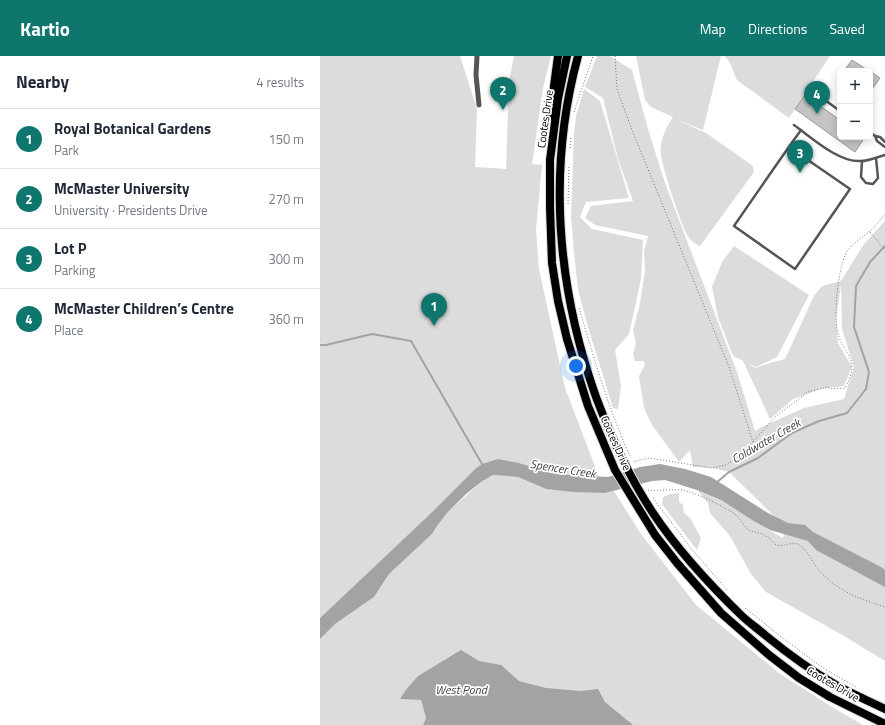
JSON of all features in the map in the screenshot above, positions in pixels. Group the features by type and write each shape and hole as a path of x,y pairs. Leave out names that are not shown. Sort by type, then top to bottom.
{"main road":[{"path":"550,160 548,140 558,56"},
{"name":"Cootes Drive","path":"567,56 558,99 550,160 552,263 558,301 567,339 588,406 615,470 655,535 677,563 721,613 769,655 799,678 830,697 885,724"},
{"name":"Cootes Drive","path":"578,56 568,101 562,144 559,197 561,237 566,282 573,318 588,373 610,432 632,466 654,513 669,534 699,571 742,616 807,667 836,685 885,709"}],"street":[{"path":"477,56 476,75 479,104"}],"lane":[{"path":"818,95 837,109"},
{"path":"794,125 839,156 851,160 862,161 885,155"},
{"path":"789,147 850,189 795,269 734,226 789,147 801,130"},
{"path":"875,136 880,137 885,142"},
{"path":"875,136 877,141 885,147"},
{"path":"862,161 861,177 866,183 873,184 878,178 876,158"}],"path":[{"path":"573,115 593,56"},
{"path":"615,56 617,89 632,130 729,367 753,442"},
{"path":"570,150 571,136"},
{"path":"568,210 569,164"},
{"path":"578,304 595,363 632,466 649,458 712,468 726,465 753,442 775,417 808,392 827,387 832,389 845,388 852,375 853,366 837,329 837,291 847,251 870,232 885,214"},
{"path":"870,232 885,250"},
{"path":"644,491 681,490 692,492 734,514 740,519 747,529 767,536 776,544 781,545 796,543 806,551 829,581 845,592 885,607"},
{"path":"644,491 726,589"},
{"path":"743,606 823,668 858,687"}],"shaded area":[{"path":"320,56 460,56 477,109 475,167 506,169 508,110 506,97 514,56 551,56 543,88 532,164 542,165 536,230 539,269 565,388 598,476 555,474 519,463 474,470 428,516 320,618"},
{"path":"597,56 610,56 632,70 665,183 737,372 755,431 804,408 844,399 854,367 842,329 841,285 836,319 838,343 852,367 844,386 821,389 793,399 770,419 743,361 733,356 718,317 712,287 722,262 734,246 809,295 777,357 756,367 747,363 755,368 785,359 814,296 822,286 841,281 864,244 885,221 885,661 766,592 751,574 730,536 710,513 708,503 697,490 721,500 783,538 785,527 729,472 712,468 693,467 690,450 679,462 652,425 644,408 639,376 645,365 644,361 635,361 633,354 636,343 633,330 640,304 645,270 644,251 648,236 595,225 585,218 591,206 633,201 618,159 603,98 585,87"},
{"path":"636,56 721,56 703,130 675,119 706,133 753,166 754,172 700,246 693,242 687,234 673,198 662,161 662,140 673,117 651,107 645,100"},
{"path":"724,56 830,56 789,118 737,80 729,61"},
{"path":"584,89 600,101 629,198 586,202 580,217 592,229 643,240 641,279 629,334 615,350 621,386 618,409 613,408 588,327 578,290 574,253 571,217 574,134 576,116"},
{"path":"493,475 518,477 546,489 605,493 614,491 641,534 696,605 779,673 863,725 630,725 535,702 400,699 421,700 426,718 423,725 320,725 320,639 335,624 374,597 389,574 432,534 447,513 481,482"},
{"path":"679,493 679,502 683,505 684,513 690,518 701,538 697,550 662,504 663,497 670,494"}],"water":[{"path":"498,459 519,463 555,474 608,477 640,467 660,464 685,469 711,477 768,513 788,523 805,525 813,532 881,567 885,570 885,587 816,550 808,541 770,530 721,500 697,490 665,480 652,481 605,493 546,489 518,477 493,475 466,494 447,513 432,534 389,574 374,597 335,624 320,639 320,618 428,516 474,470 482,464"},
{"name":"West Pond","path":"461,650 479,661 501,665 519,681 546,688 581,691 598,689 605,702 633,725 423,725 426,718 421,700 400,699 418,676"}],"building":[{"path":"852,60 864,68 846,68"},
{"path":"873,73 880,78 873,88"},
{"path":"805,95 837,118 837,139 795,109"},
{"path":"838,140 863,140 855,152"}],"waterway":[{"name":"Coldwater Creek","path":"866,389 869,372 854,327 856,286 870,262 885,246"},
{"path":"320,345 326,345 372,334 411,341 482,464"},
{"name":"Coldwater Creek","path":"716,483 729,472 758,458 792,433 819,421 847,413 866,389"}],"place":[{"name":"McMaster University","path":"503,110"},
{"name":"McMaster Children’s Centre","path":"817,114"},
{"name":"Lot P","path":"800,173"},
{"name":"Royal Botanical Gardens","path":"434,326"}],"water label":[{"name":"Spencer Creek","path":"563,469"}]}
